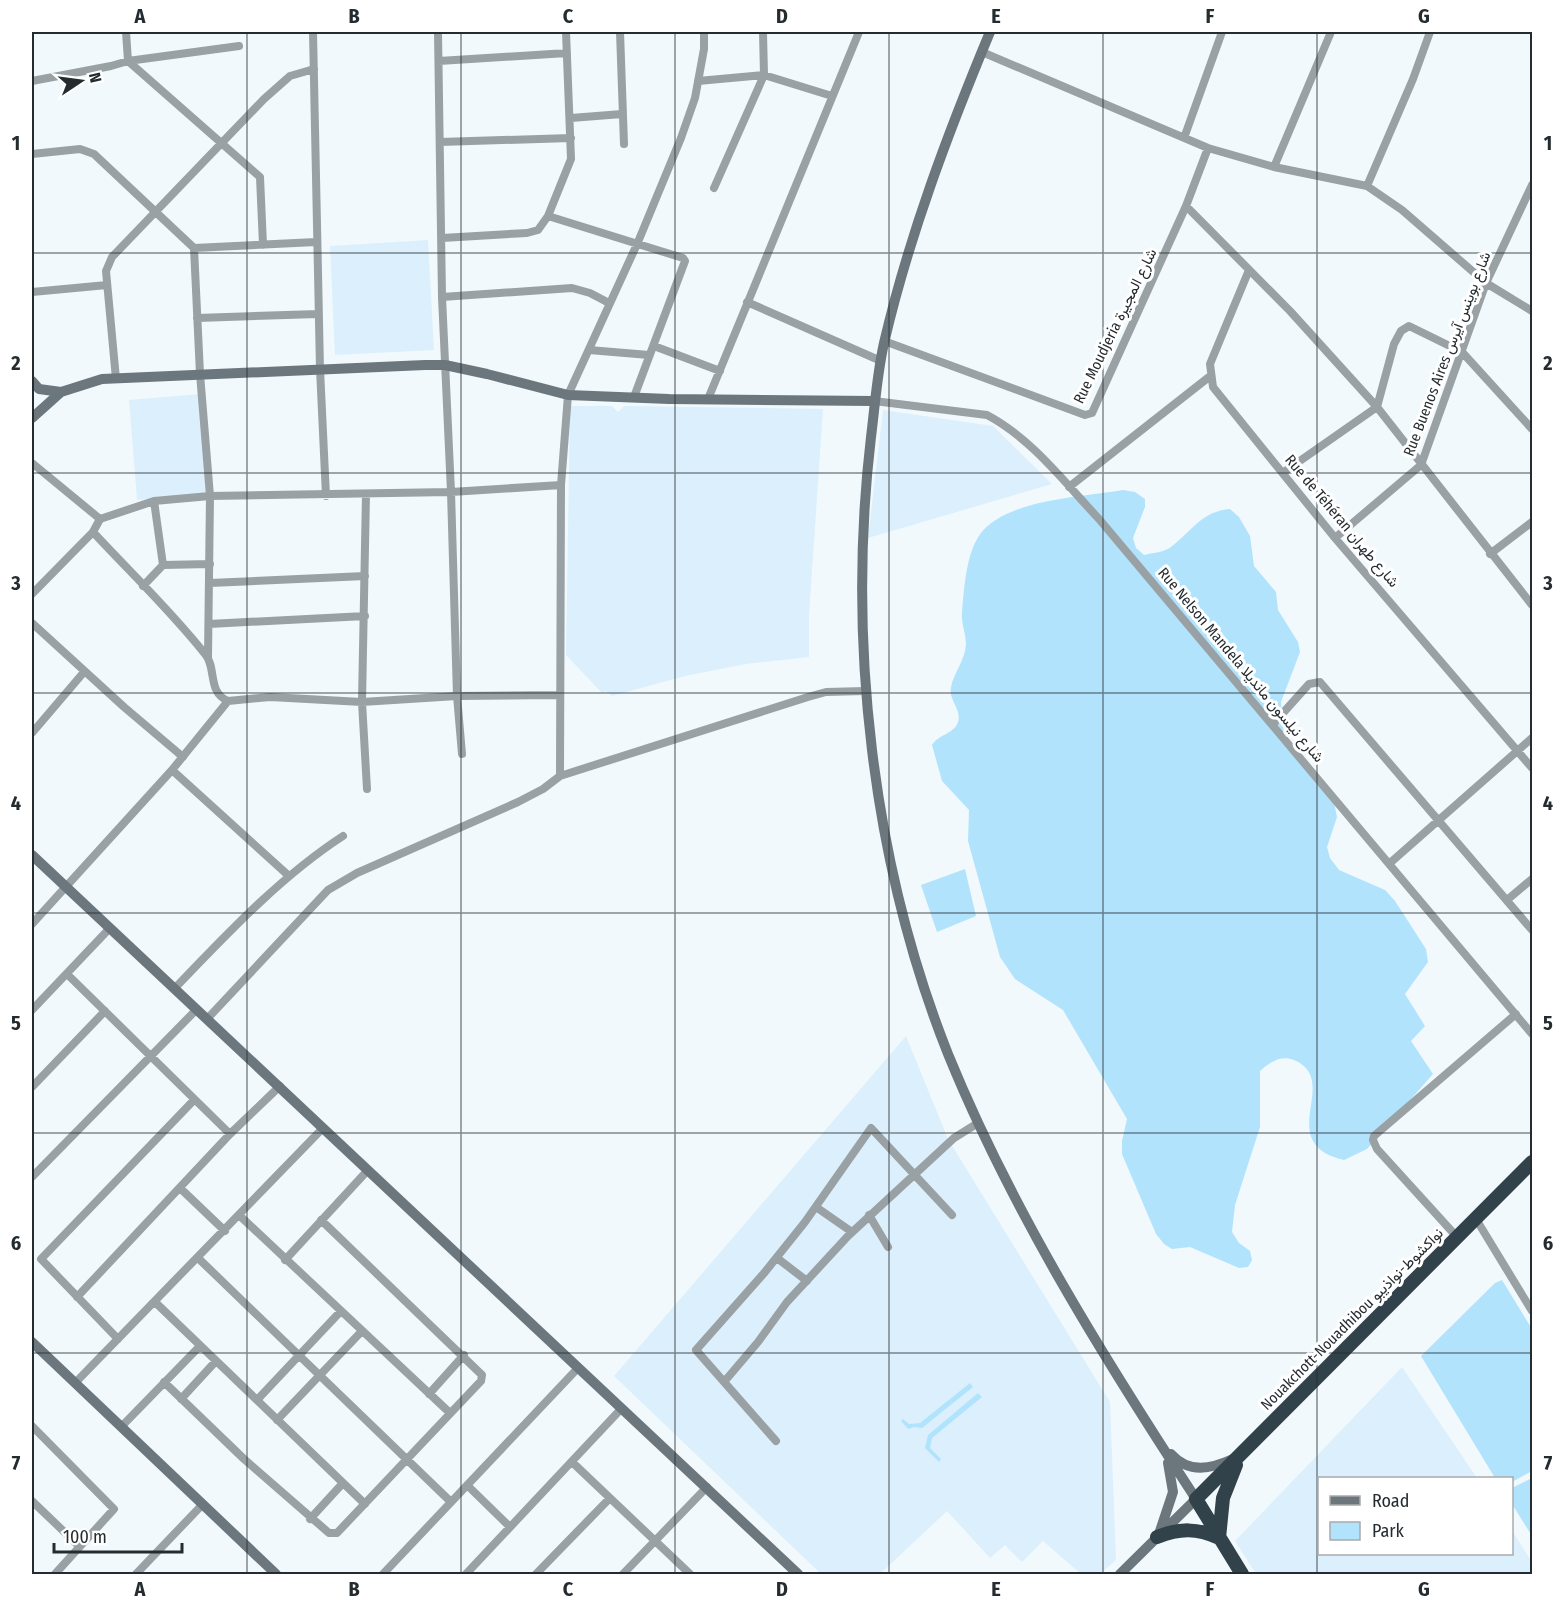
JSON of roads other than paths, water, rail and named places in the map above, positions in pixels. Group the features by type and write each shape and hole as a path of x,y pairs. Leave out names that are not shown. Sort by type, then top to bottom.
{"highway":[{"name":"Nouakchott-Nouadhibou نواكشوط-نواذيبو","path":"1196,1499 1533,1162"},
{"path":"1219,1538 1222,1498 1240,1456"},
{"path":"1196,1499 1242,1575"},
{"path":"1157,1537 1170,1532 1193,1529 1219,1538"}],"street":[{"path":"126,32 128,60 220,144 260,177 263,245"},
{"path":"313,32 318,314 326,496"},
{"path":"438,32 442,297 457,696 462,754"},
{"path":"442,238 527,233 538,230 548,216 569,168 571,118 566,32"},
{"path":"620,32 624,144"},
{"path":"560,776 561,485 568,395 639,242 681,138 698,81 704,49 704,32"},
{"path":"714,188 764,75 763,32"},
{"path":"708,399 859,32"},
{"path":"990,32 916,226 884,341 874,401 861,567 865,691 881,804 904,915 930,1003 978,1123 1048,1258 1196,1499 1120,1575"},
{"path":"1184,138 1222,32"},
{"path":"1274,167 1331,32"},
{"path":"1367,186 1413,79 1430,32"},
{"path":"32,81 111,66 128,60 238,46"},
{"path":"982,52 1208,148 1274,167 1367,186 1402,210 1486,283 1533,311"},
{"path":"439,61 567,53"},
{"path":"116,379 106,271 112,257 220,144 290,76 314,69"},
{"path":"698,81 764,75 832,96"},
{"path":"571,118 622,114"},
{"path":"440,142 571,138"},
{"name":"Rue Moudjeria شارع المجيرة","path":"884,341 1064,408 1088,414 1095,407 1186,206 1208,148"},
{"path":"32,154 81,149 94,154 194,248 200,374 210,496 208,657 214,688 220,698 228,701 270,697 362,702 457,696 560,695"},
{"name":"Rue Buenos Aires شارع بوينس آيرس","path":"1335,538 1421,465 1486,283 1533,184"},
{"path":"1186,206 1377,407 1490,554 1533,605"},
{"path":"548,216 639,242 683,258 685,261 634,398"},
{"path":"194,248 316,242"},
{"path":"1069,487 1209,376 1210,363 1249,270"},
{"path":"32,292 107,285"},
{"path":"442,297 572,288 590,292 609,303"},
{"path":"747,302 881,361"},
{"path":"197,318 318,314"},
{"path":"1284,472 1377,407 1394,344 1405,328 1412,326 1462,352 1533,429"},
{"path":"654,346 720,371"},
{"path":"589,350 649,355"},
{"path":"34,416 61,392 102,378 445,365 568,395 874,401"},
{"name":"Rue de Téhéran شارع طهران","path":"1209,376 1213,387 1228,409 1284,472 1335,538 1533,768"},
{"path":"32,382 39,389 61,392"},
{"path":"32,382 34,416"},
{"name":"Rue Nelson Mandela شارع نيلسون مانديلا","path":"874,401 987,415 1032,449 1100,519 1246,694 1274,723 1533,1034"},
{"path":"32,463 100,519"},
{"path":"32,594 93,532 100,519 154,501 210,496 326,496 451,492 561,485"},
{"path":"366,494 362,702 367,789"},
{"path":"154,501 163,565"},
{"path":"1490,554 1533,522"},
{"path":"93,532 208,657"},
{"path":"144,586 163,565 210,564"},
{"path":"210,583 365,576"},
{"path":"209,624 365,616"},
{"path":"32,623 84,672 183,757"},
{"path":"32,733 84,672"},
{"path":"1274,723 1309,684 1320,682 1533,930"},
{"path":"208,1018 328,890 357,873 518,802 543,789 560,776 808,697 826,692 865,691"},
{"path":"32,924 172,770 228,701"},
{"path":"1390,863 1533,738"},
{"path":"172,770 289,876"},
{"path":"175,988 238,922 289,876 344,836"},
{"path":"32,855 798,1575"},
{"path":"1507,900 1533,879"},
{"path":"32,1008 109,929"},
{"path":"67,974 230,1134"},
{"path":"32,1177 197,1009"},
{"path":"32,1088 105,1011"},
{"path":"1457,1237 1377,1149 1373,1140 1374,1136 1516,1014"},
{"path":"77,1297 230,1134 279,1086"},
{"path":"118,1339 41,1259 194,1100"},
{"path":"724,1382 807,1281 852,1232 954,1138 978,1123"},
{"path":"75,1383 225,1232 323,1128"},
{"path":"776,1441 696,1350 777,1258 871,1128 952,1215"},
{"path":"285,1260 368,1170"},
{"path":"180,1188 225,1232"},
{"path":"816,1207 852,1232"},
{"path":"239,1215 361,1332 450,1413"},
{"path":"869,1215 888,1247"},
{"path":"1476,1219 1533,1311"},
{"path":"164,1382 310,1518 333,1534 365,1504 450,1413 482,1375 464,1355 321,1220"},
{"path":"198,1258 452,1502"},
{"path":"777,1258 807,1281"},
{"path":"154,1302 365,1504"},
{"path":"257,1400 340,1312"},
{"path":"277,1420 361,1332"},
{"path":"32,1342 276,1575"},
{"path":"121,1427 200,1346"},
{"path":"429,1394 464,1355"},
{"path":"181,1399 216,1361"},
{"path":"383,1575 578,1368"},
{"path":"466,1575 621,1408"},
{"path":"32,1426 114,1509 54,1575"},
{"path":"1157,1438 1177,1461 1193,1467 1211,1468 1240,1456"},
{"path":"1157,1438 1169,1463 1173,1484 1169,1510 1157,1537"},
{"path":"572,1462 690,1575"},
{"path":"310,1518 343,1483"},
{"path":"467,1485 510,1527"},
{"path":"623,1575 706,1487"},
{"path":"536,1575 610,1498"},
{"path":"32,1501 79,1546"},
{"path":"136,1575 202,1505"}]}
